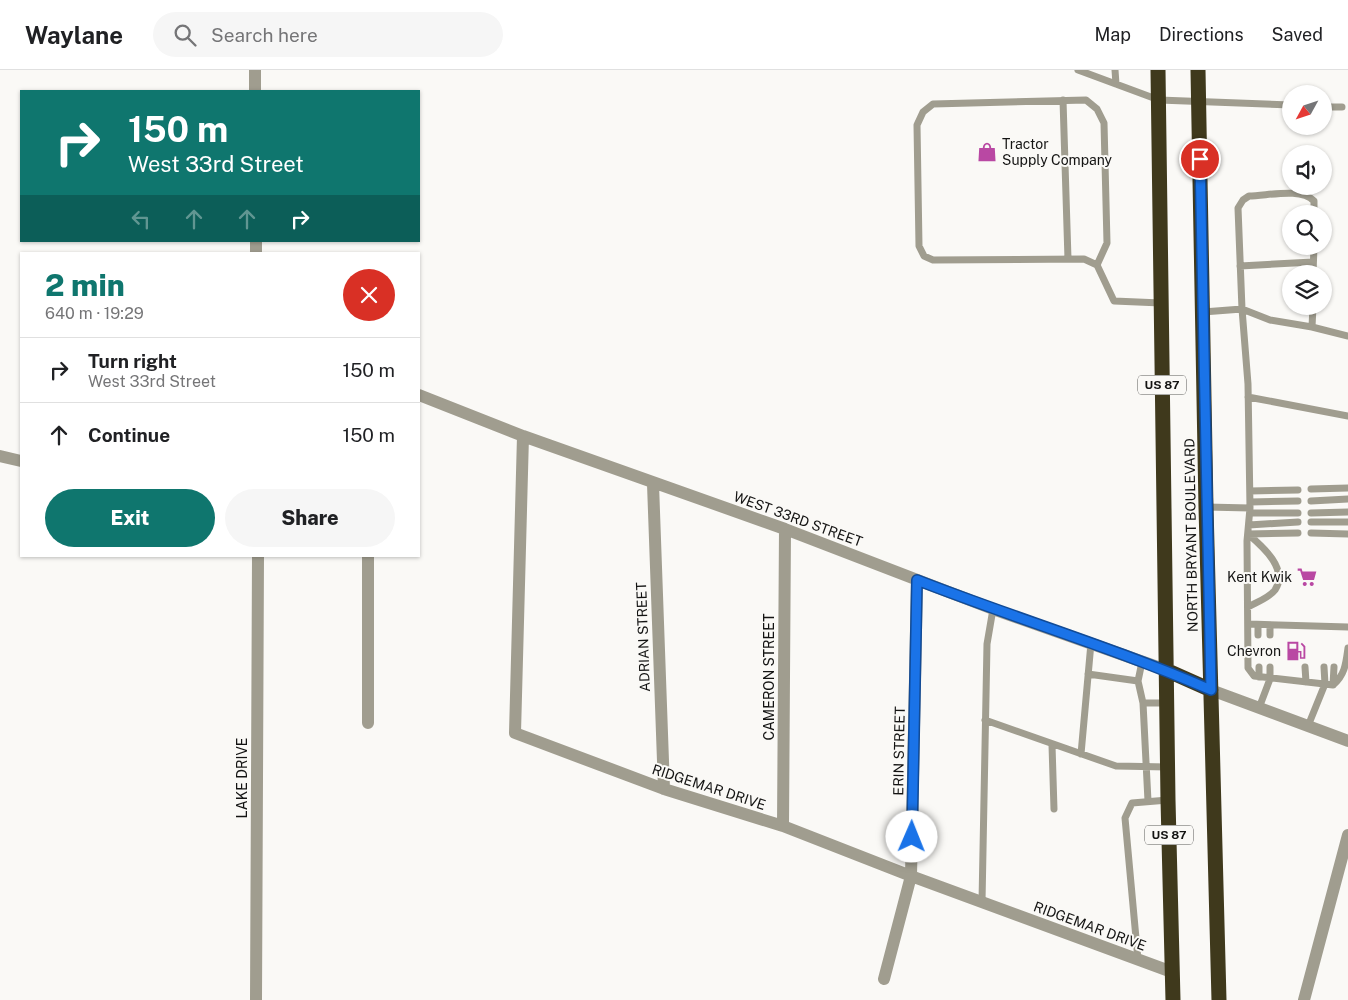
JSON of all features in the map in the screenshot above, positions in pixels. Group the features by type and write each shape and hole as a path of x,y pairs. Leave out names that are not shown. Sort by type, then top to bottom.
{"highway":[{"name":"NORTH BRYANT BOULEVARD","path":"1158,70 1168,800 1173,1000"},
{"name":"NORTH BRYANT BOULEVARD","path":"1198,70 1206,507 1219,1000"},
{"path":"1166,670 1211,690"}],"street":[{"path":"255,70 255,90"},
{"name":"WEST 33RD STREET","path":"420,395 653,484 785,529 993,609 1166,670"},
{"name":"RIDGEMAR DRIVE","path":"523,436 515,733 664,789 783,826 911,876 1172,972"},
{"path":"0,456 20,461"},
{"name":"ADRIAN STREET","path":"653,484 664,789"},
{"name":"CAMERON STREET","path":"783,826 785,529"},
{"name":"LAKE DRIVE","path":"256,1000 258,557"},
{"path":"368,557 368,723"},
{"name":"ERIN STREET","path":"884,979 911,876 917,580"},
{"path":"1211,690 1348,740"},
{"path":"1304,1000 1348,835"}],"lane":[{"path":"1078,70 1159,100 1282,105"},
{"path":"1115,70 1116,84"},
{"path":"1097,266 1107,244 1104,123 1097,109 1086,100 1064,100 933,104 923,112 917,124 919,246 924,256 933,260 1084,259 1097,266 1114,301 1161,303"},
{"path":"1064,100 1068,259"},
{"path":"1332,106 1342,107"},
{"path":"1314,205 1314,201 1309,196 1300,194 1249,196 1243,200 1238,208 1248,397 1250,491 1248,534 1248,668 1254,676 1333,685 1341,679 1345,669 1348,648"},
{"path":"1314,255 1314,265"},
{"path":"1240,266 1314,262"},
{"path":"1203,312 1242,309 1270,320 1312,327 1348,336"},
{"path":"1312,327 1313,315"},
{"path":"1248,397 1348,416"},
{"path":"1311,489 1348,488"},
{"path":"1250,491 1298,490"},
{"path":"1311,501 1348,499"},
{"path":"1250,508 1298,501"},
{"path":"1206,507 1250,508 1298,513"},
{"path":"1311,513 1348,512"},
{"path":"1249,525 1298,522"},
{"path":"1311,522 1348,522"},
{"path":"1248,534 1298,533"},
{"path":"1311,533 1348,534"},
{"path":"1248,534 1262,545 1276,566 1278,583 1267,596 1248,607"},
{"path":"982,902 987,644 993,609"},
{"path":"1249,624 1348,627"},
{"path":"1258,625 1258,635"},
{"path":"1270,625 1270,635"},
{"path":"1304,635 1305,626"},
{"path":"1323,626 1324,636"},
{"path":"1333,626 1334,636"},
{"path":"1081,754 1091,643"},
{"path":"1142,662 1138,681 1144,703 1148,801"},
{"path":"1259,667 1260,677"},
{"path":"1259,708 1270,679 1270,667"},
{"path":"1305,667 1306,682"},
{"path":"1308,726 1325,684 1324,667"},
{"path":"1333,685 1334,667"},
{"path":"1088,674 1138,681"},
{"path":"1144,703 1167,703"},
{"path":"985,720 1116,766 1168,767"},
{"path":"1052,745 1054,808"},
{"path":"1138,960 1126,818 1132,803 1168,800"}],"place":[{"name":"Tractor Supply Company","path":"987,152"},
{"name":"Kent Kwik","path":"1307,577"},
{"name":"Chevron","path":"1296,651"}],"route":[{"path":"912,837 917,580 1166,670 1211,690 1200,159"}]}
